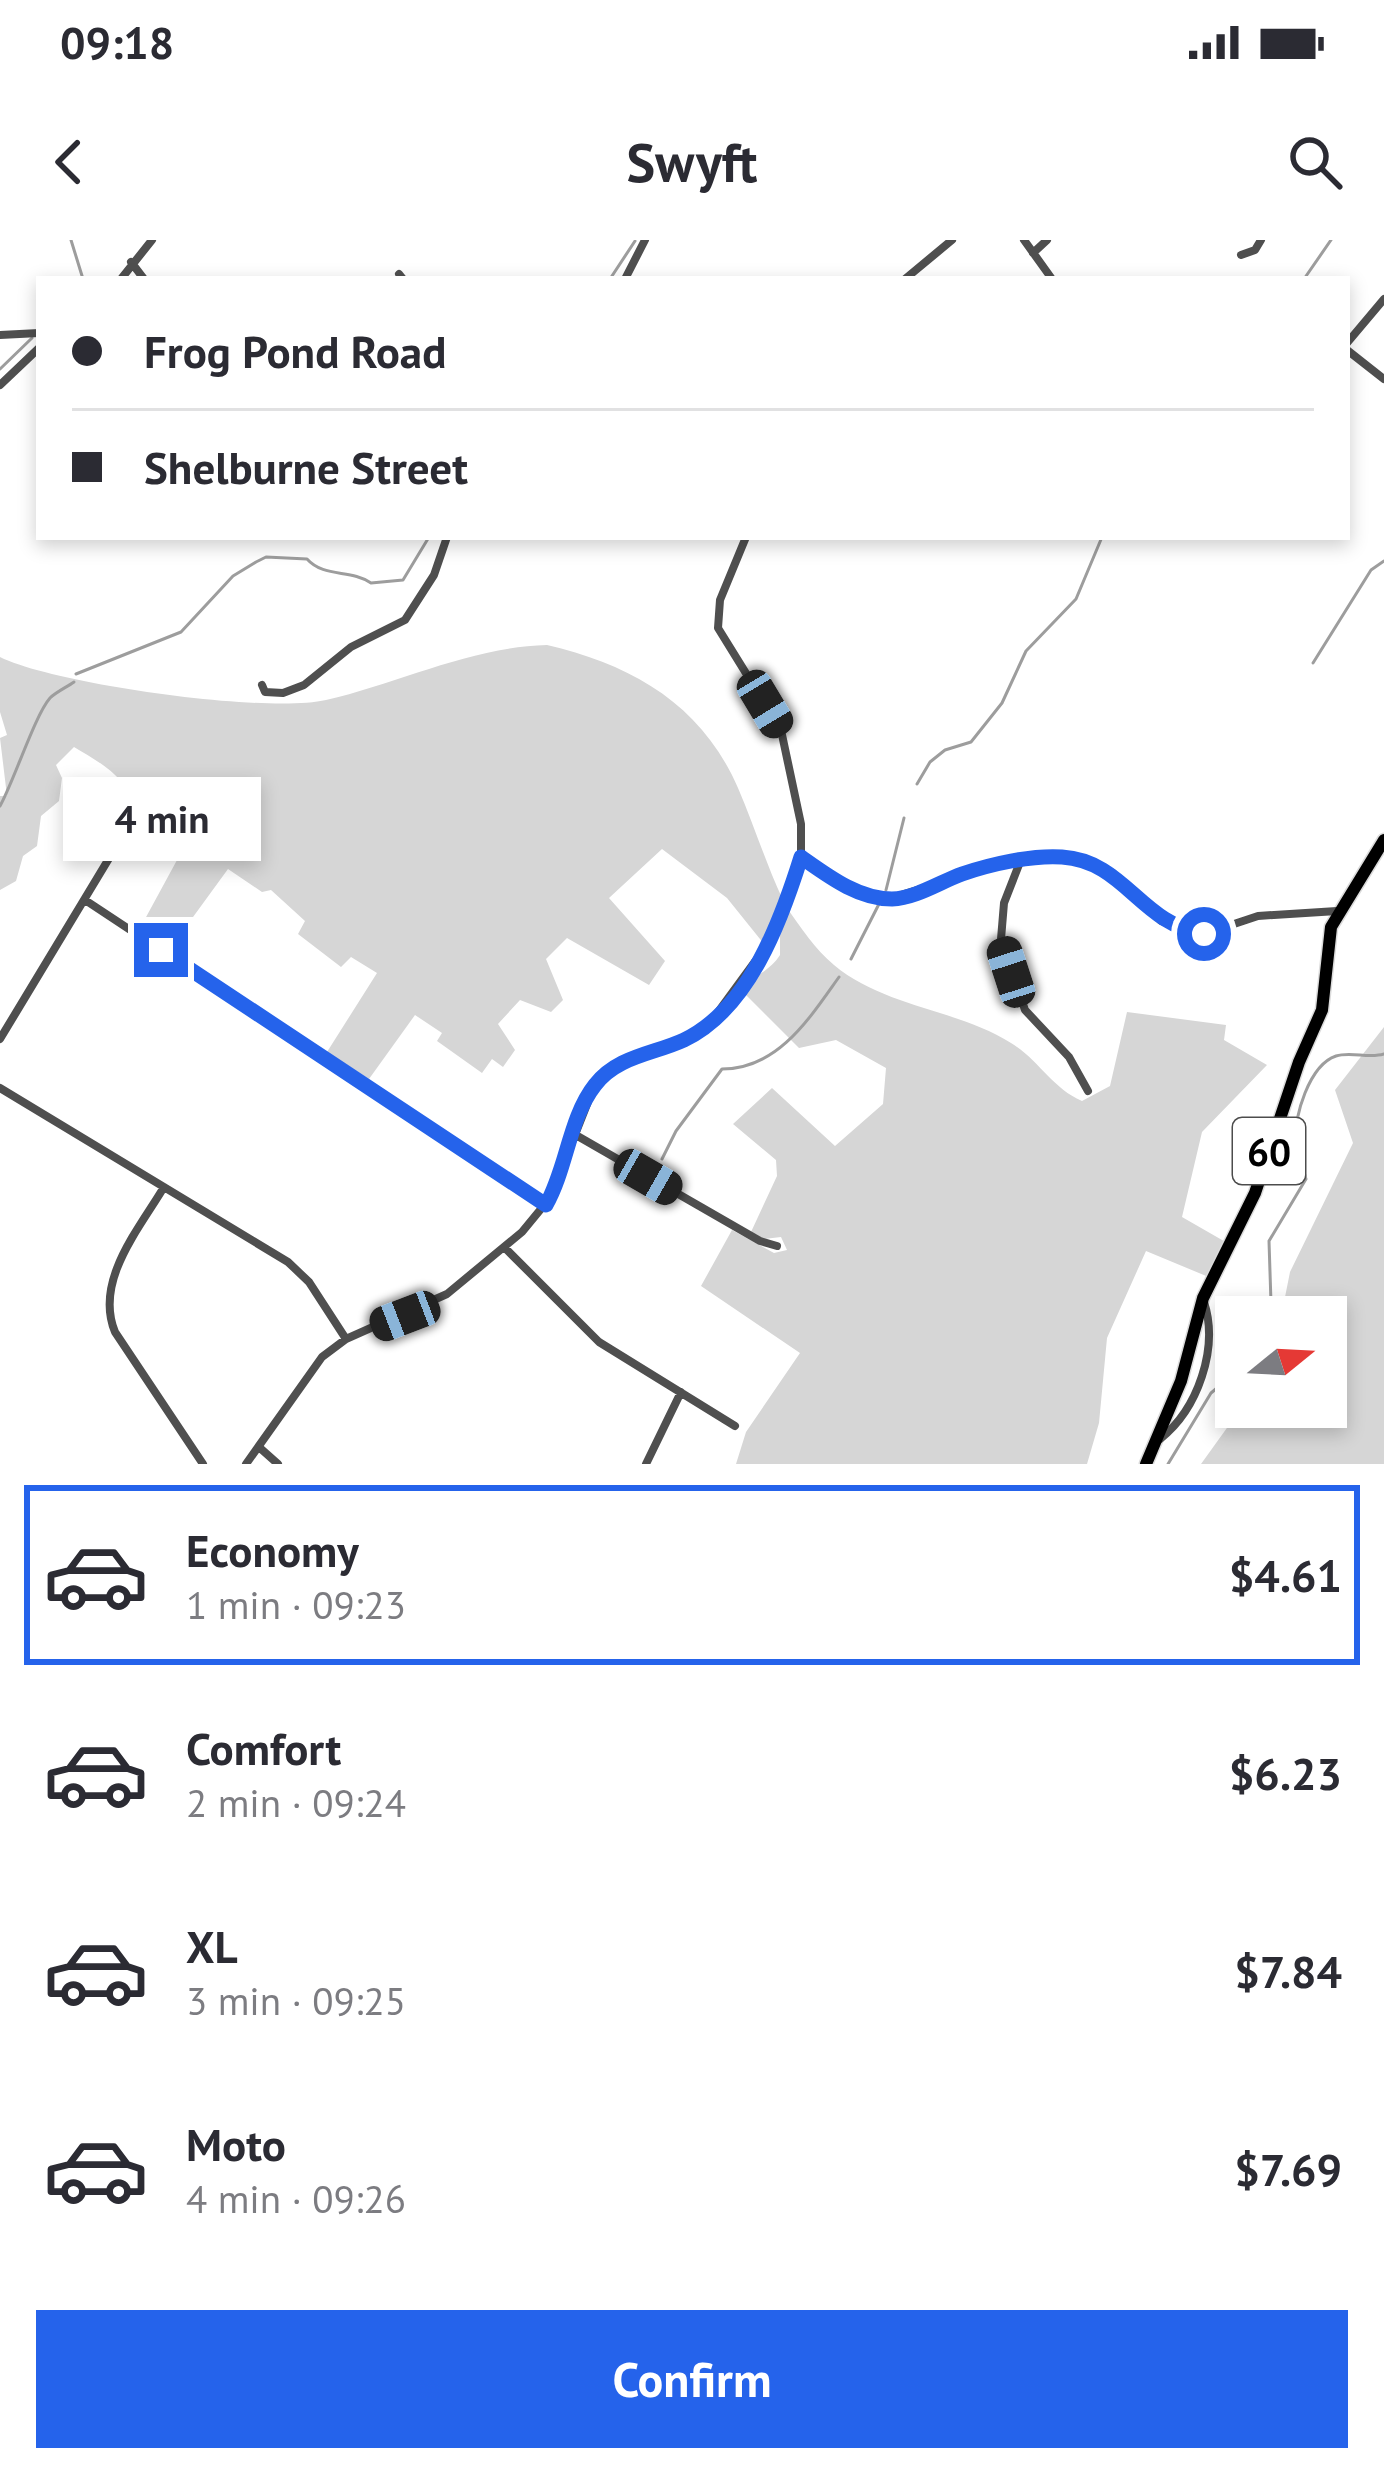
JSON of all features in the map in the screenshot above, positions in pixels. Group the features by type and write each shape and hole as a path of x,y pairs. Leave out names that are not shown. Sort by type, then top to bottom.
{"main road":[{"name":"60","path":"1146,1464 1181,1381 1203,1298 1255,1192 1299,1062 1322,1010 1328,943 1337,911 1384,840"}],"street":[{"path":"123,276 152,240"},
{"path":"627,276 646,240"},
{"path":"909,276 952,240"},
{"path":"1024,240 1050,276"},
{"path":"1033,253 1047,240"},
{"path":"1241,255 1255,250 1261,240"},
{"path":"131,262 142,276"},
{"path":"1350,342 1384,299"},
{"path":"0,335 36,333"},
{"path":"1350,349 1384,379"},
{"path":"0,385 36,351"},
{"path":"262,685 265,692 283,693 304,685 351,647 405,620 434,575 446,540"},
{"path":"246,1464 316,1364 346,1339 447,1294 505,1248 546,1205 590,1092 608,1072 698,1033 727,1007 773,932 801,857 796,789 781,730 718,628 720,600 745,540"},
{"path":"0,1039 134,817"},
{"path":"801,857 849,889 888,899 906,897 965,873 1059,856 1090,862 1113,874 1161,921 1204,934 1258,916 1337,911"},
{"path":"1021,861 999,925 1000,939 1025,1010 1069,1057 1088,1091"},
{"path":"85,900 546,1205"},
{"path":"0,1088 297,1269 346,1339"},
{"path":"574,1134 760,1241 777,1246"},
{"path":"164,1187 120,1263 109,1312 115,1332 203,1464"},
{"path":"505,1248 597,1340 735,1426"},
{"path":"646,1464 681,1392"},
{"path":"260,1448 278,1464"}],"shaded area":[{"path":"547,645 636,677 705,733 738,788 783,900 764,944 727,898 662,849 609,898 665,961 649,985 567,938 546,959 563,1000 551,1012 520,1000 498,1024 515,1050 503,1067 492,1059 482,1073 437,1041 442,1033 415,1015 369,1079 327,1052 377,973 351,957 341,967 298,934 305,921 271,890 262,892 228,869 169,950 139,930 189,838 154,815 147,818 142,809 132,806 118,778 74,747 56,765 62,778 59,801 41,816 37,846 23,856 16,881 0,890 0,796 7,796 0,738 7,735 0,712 0,657 65,677 161,694 297,703 354,693 490,652"},
{"path":"787,908 821,952 854,979 990,1032 1021,1050 1062,1089 1082,1101 1110,1086 1127,1012 1226,1025 1224,1040 1267,1065 1202,1132 1182,1217 1229,1244 1211,1278 1146,1251 1107,1338 1099,1423 1087,1464 736,1464 746,1432 800,1353 701,1286 732,1230 774,1253 787,1250 781,1237 764,1239 751,1232 777,1176 776,1160 733,1124 772,1088 835,1146 883,1104 886,1068 836,1040 799,1048 742,991 780,955 780,927"},
{"path":"1384,1027 1384,1464 1201,1464 1227,1428 1347,1428 1347,1296 1285,1296 1290,1272 1353,1143 1335,1090"}],"waterway":[{"path":"71,240 82,276"},
{"path":"1306,276 1331,240"},
{"path":"612,276 635,241"},
{"path":"0,369 32,338"},
{"path":"76,674 181,632 233,576 266,557 307,559 321,569 371,583 403,580 427,540"},
{"path":"917,784 930,762 945,750 971,742 1002,703 1026,651 1076,599 1101,540"},
{"path":"1313,663 1371,570 1384,561"},
{"path":"0,806 44,706 74,682"},
{"path":"886,890 904,818"},
{"path":"851,959 880,902"},
{"path":"662,1159 676,1131 722,1069 742,1067 776,1051 804,1025 839,977"},
{"path":"1271,1296 1269,1241 1306,1179 1295,1142 1305,1093 1318,1070 1336,1056 1384,1054"},
{"path":"1168,1464 1215,1390"}],"route":[{"path":"161,950 546,1205 595,1084 626,1060 684,1040 722,1013 767,945 801,857 849,889 888,899 906,897 965,873 1059,856 1090,862 1113,874 1161,921 1204,934"}]}
